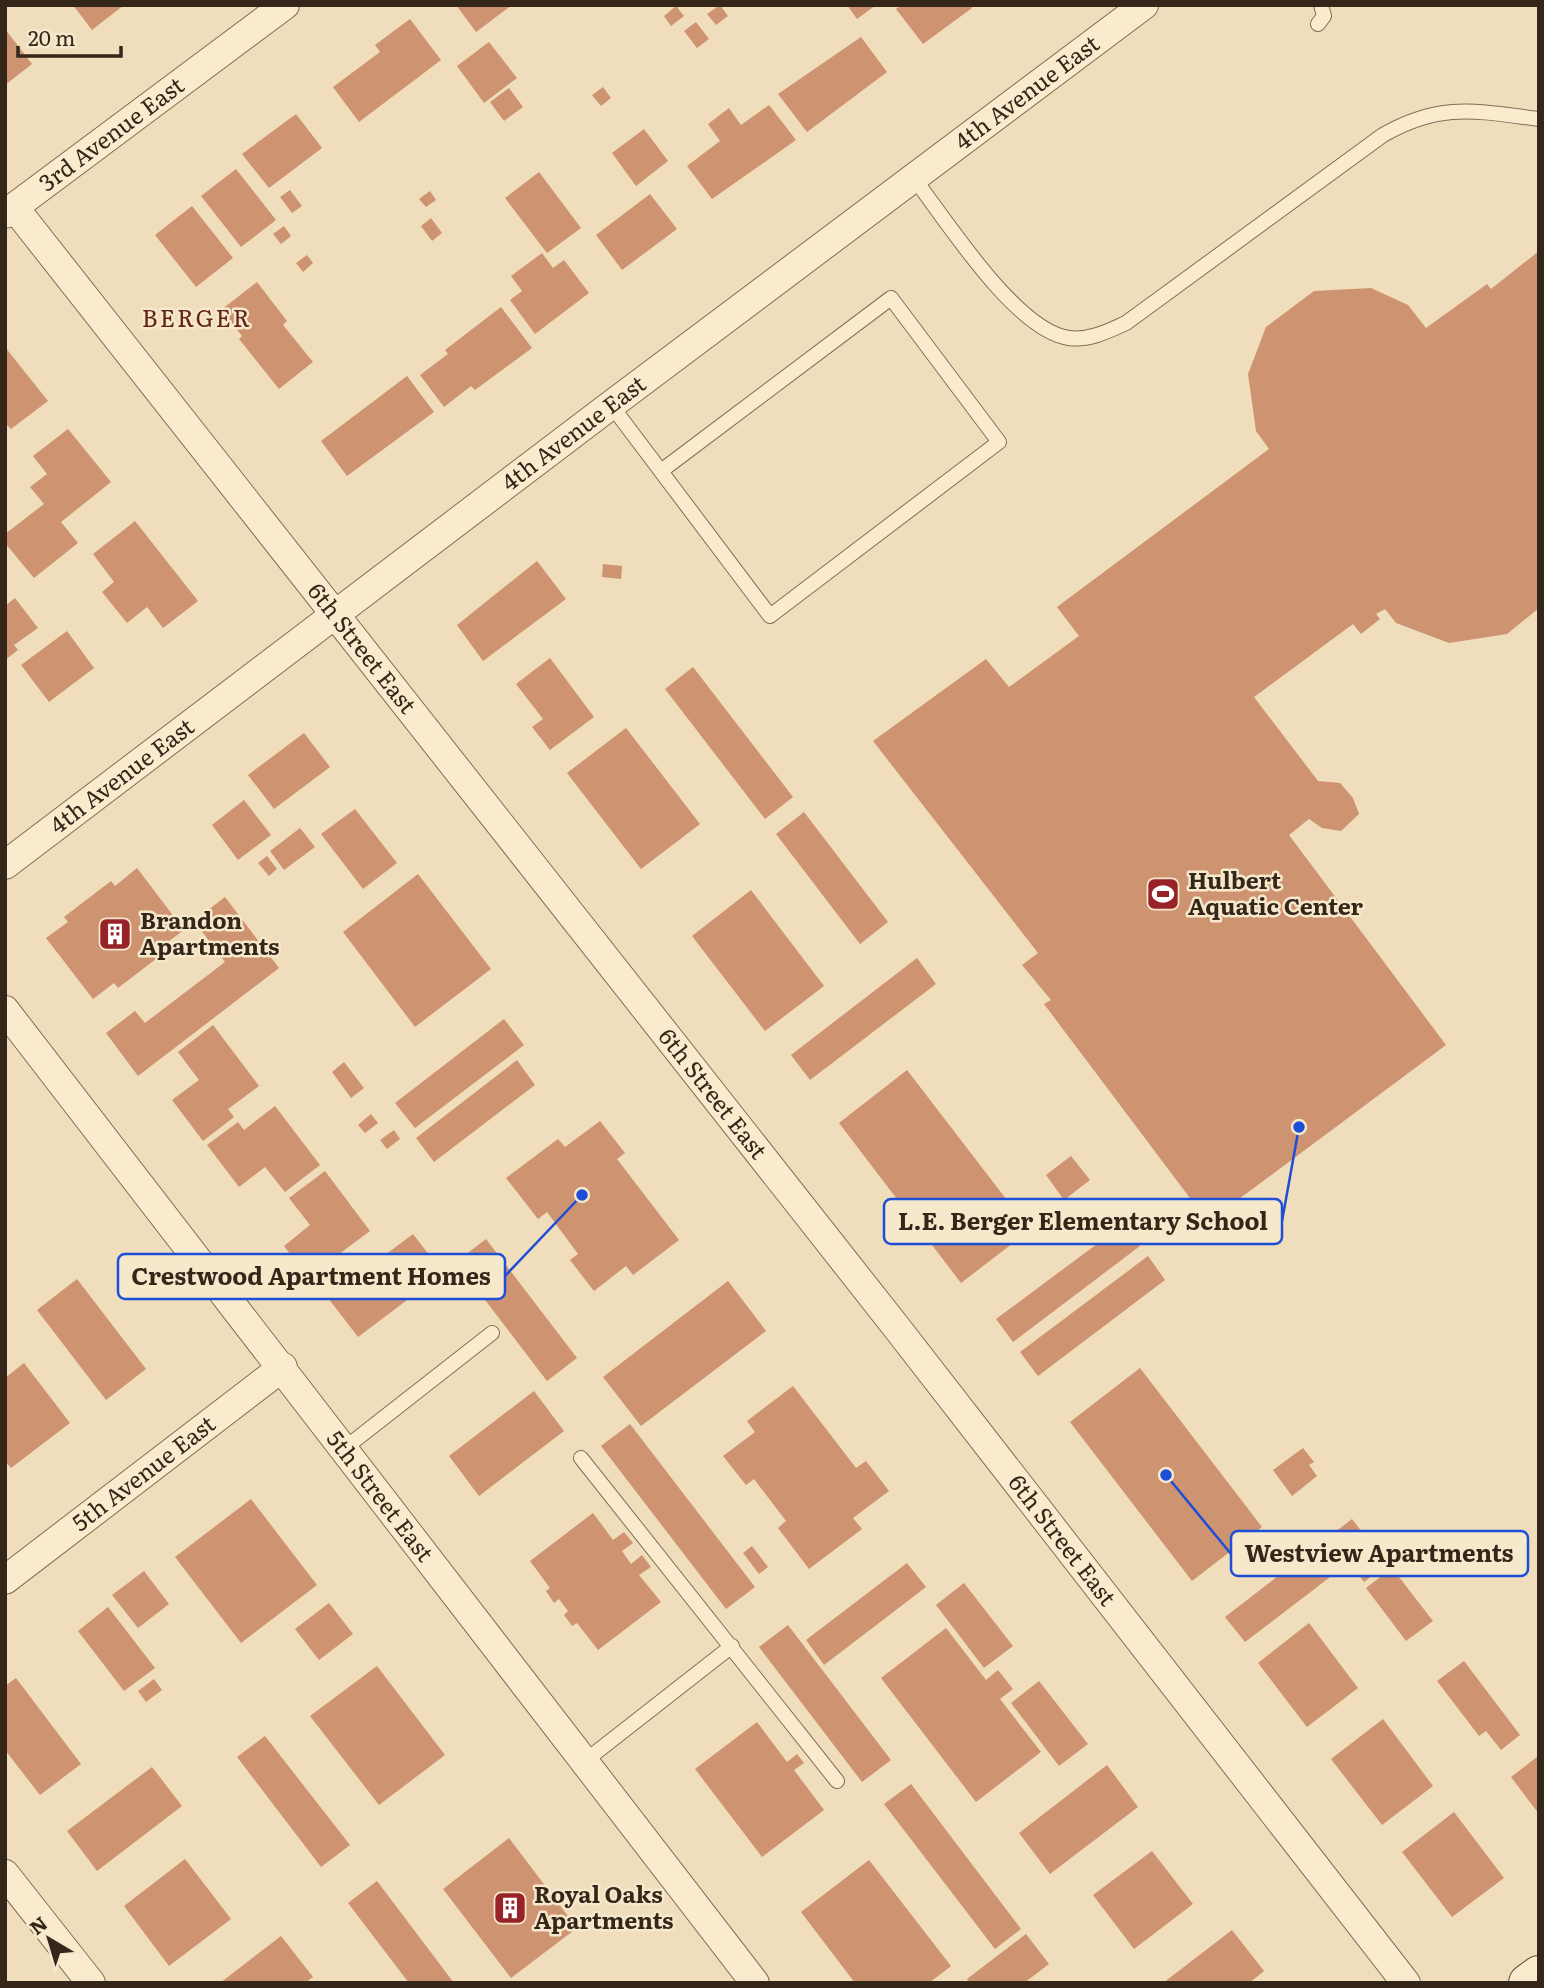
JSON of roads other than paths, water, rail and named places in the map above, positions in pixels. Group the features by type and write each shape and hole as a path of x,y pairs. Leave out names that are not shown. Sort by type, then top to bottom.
{"street":[{"name":"3rd Avenue East","path":"10,211 285,5"},
{"name":"4th Avenue East","path":"5,865 1144,5"},
{"name":"6th Street East","path":"10,211 334,615 897,1328 1406,1983"},
{"name":"5th Street East","path":"5,1010 283,1367 754,1983"},
{"name":"5th Avenue East","path":"5,1580 283,1367"},
{"path":"5,1874 91,1983"},
{"path":"1528,1983 1539,1975"}],"lane":[{"path":"1318,24 1324,16 1321,5"},
{"path":"913,177 1020,312 1045,331 1070,338 1097,336 1126,323 1401,124 1426,114 1463,110 1539,119"},
{"path":"611,405 661,471 771,616 999,442 891,298 661,471"},
{"path":"345,1448 492,1333"},
{"path":"581,1458 837,1781"},
{"path":"585,1761 732,1646"}],"place":[{"name":"Hulbert Aquatic Center","path":"1163,894"},
{"name":"Brandon Apartments","path":"115,934"},
{"name":"L.E. Berger Elementary School","path":"1299,1127"},
{"name":"Crestwood Apartment Homes","path":"582,1195"},
{"name":"Westview Apartments","path":"1166,1475"},
{"name":"Royal Oaks Apartments","path":"510,1908"}],"district":[{"name":"BERGER","path":"197,319"}]}
